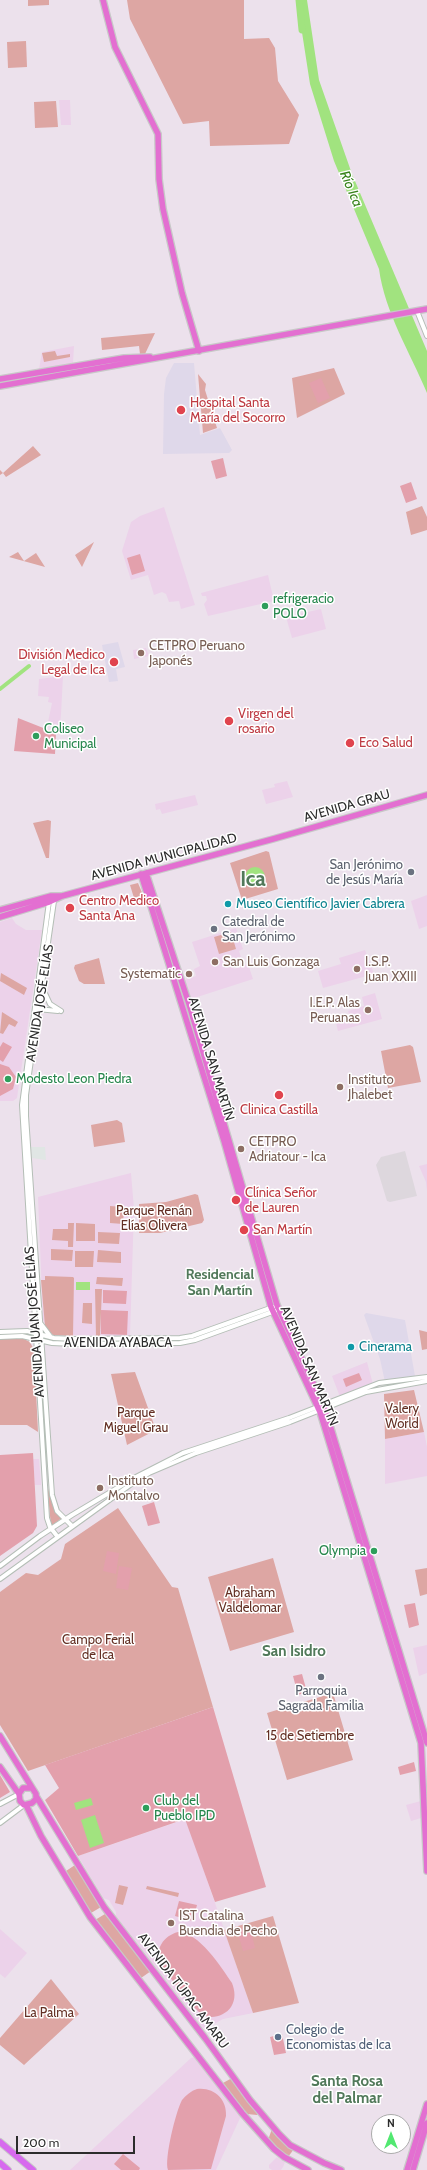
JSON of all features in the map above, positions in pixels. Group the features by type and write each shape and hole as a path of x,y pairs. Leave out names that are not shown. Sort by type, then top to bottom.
{"highway":[{"path":"0,2142 33,2170"},
{"path":"0,2163 8,2170"}],"main road":[{"path":"103,0 115,47 158,134 159,180 163,209 182,294 199,351"},
{"path":"0,386 392,317 427,309"},
{"path":"0,379 124,358 155,358"},
{"name":"AVENIDA GRAU","path":"273,839 427,794"},
{"name":"AVENIDA MUNICIPALIDAD","path":"51,900 273,839"},
{"name":"AVENIDA SAN MARTÍN","path":"144,874 189,1004 275,1308 322,1409 427,1743"},
{"path":"0,910 51,900"},
{"path":"0,917 51,900"},
{"name":"AVENIDA SAN MARTÍN","path":"322,1409 420,1743 427,1871"},
{"path":"0,1736 31,1788 35,1792 36,1796 32,1803 25,1805 20,1801 19,1794 0,1767"},
{"path":"19,1794 23,1788 31,1788"},
{"name":"AVENIDA TÚPAC AMARU","path":"36,1796 104,1907 206,2038 250,2100 278,2134 290,2145 341,2170"},
{"name":"AVENIDA TÚPAC AMARU","path":"25,1805 41,1836 90,1917 242,2113 274,2149 284,2157 308,2170"},
{"path":"407,2170 427,2104"},
{"path":"413,2170 427,2123"}],"street":[{"path":"415,312 427,336"},
{"name":"AVENIDA JOSÉ ELÍAS","path":"37,1009 42,985 51,900"},
{"name":"AVENIDA JOSÉ ELÍAS","path":"24,1105 51,900"},
{"path":"37,1009 61,1011 48,1002 42,985"},
{"name":"AVENIDA JUAN JOSÉ ELÍAS","path":"24,1105 37,1320 36,1333 42,1354 52,1495 57,1510 67,1518 72,1526"},
{"name":"AVENIDA AYABACA","path":"0,1332 27,1331 54,1338 159,1338 192,1336 275,1308"},
{"name":"AVENIDA AYABACA","path":"0,1337 22,1336 52,1343 180,1343 195,1340 275,1308"},
{"path":"27,1331 37,1320 45,1331 54,1338"},
{"name":"AVENIDA JUAN JOSÉ ELÍAS","path":"37,1320 40,1334 37,1350 47,1518 51,1529"},
{"path":"22,1336 31,1340 37,1350"},
{"path":"42,1354 46,1346 52,1343"},
{"path":"0,1566 67,1518 134,1478 183,1453 322,1409 379,1384 427,1376"},
{"path":"0,1572 2,1578 72,1526 149,1473 196,1453 366,1392 427,1380"},
{"path":"51,1529 58,1536"},
{"path":"0,1804 19,1794"},
{"path":"0,1822 25,1805"}],"shaded area":[{"path":"59,100 70,100 71,125 61,125"},
{"path":"74,346 73,363 39,369 42,352"},
{"name":"Hospital Santa María del Socorro","path":"174,363 194,363 200,435 220,428 232,450 229,453 163,454 164,394 166,378"},
{"path":"321,378 330,398 318,403 309,383"},
{"path":"223,458 227,476 216,479 211,461"},
{"path":"411,482 417,499 406,503 400,486"},
{"path":"164,507 195,605 181,609 179,601 169,602 166,594 162,592 154,595 148,575 131,580 122,551 131,522 140,516"},
{"path":"140,554 145,571 132,575 127,558"},
{"path":"268,575 274,601 208,616 204,604 207,600 206,596 202,596 201,593"},
{"path":"321,609 326,629 292,638 286,617"},
{"name":"División Medico Legal de Ica","path":"118,642 125,667 116,669 118,681 109,682 102,645"},
{"name":"CETPRO Peruano Japonés","path":"146,648 149,656 134,659 133,650"},
{"path":"63,676 60,726 48,722 52,703 48,702 49,697 38,696 39,679"},
{"name":"Coliseo Municipal","path":"18,718 56,733 55,754 14,751"},
{"path":"287,781 293,797 266,804 262,790 275,787 274,784"},
{"path":"195,795 198,805 162,814 160,809 156,810 155,804"},
{"path":"427,895 427,926 419,929 411,901"},
{"path":"12,918 16,924 26,930 42,930 17,1098 13,1101 0,1101 0,922"},
{"name":"San Luis Gonzaga","path":"236,928 243,949 239,951 241,957 231,960 233,967 234,969 248,964 253,979 191,999 185,980 196,976 194,969 200,966 192,942"},
{"name":"I.S.P. Juan XXIII","path":"365,950 374,974 323,988 318,971 341,964 339,958"},
{"name":"I.E.P. Alas Peruanas","path":"375,993 382,1019 338,1031 336,1023 351,1019 348,1011 364,1006 362,997"},
{"path":"3,1042 12,1047 3,1062 0,1060 0,1047"},
{"name":"Modesto Leon Piedra","path":"0,1064 9,1067 16,1077 13,1089 0,1096"},
{"path":"31,1147 45,1147 46,1160 32,1158"},
{"path":"405,1151 417,1196 390,1202 387,1201 376,1165 381,1157"},
{"path":"427,1164 427,1191 426,1182 419,1166"},
{"path":"131,1173 134,1209 130,1336 51,1334 43,1320 38,1197"},
{"path":"103,1290 127,1291 126,1304 103,1303"},
{"path":"101,1310 128,1311 127,1335 101,1334"},
{"path":"366,1313 405,1320 415,1376 385,1382 380,1359 364,1315"},
{"path":"367,1362 373,1384 340,1397 332,1376"},
{"path":"359,1373 362,1380 346,1387 343,1379"},
{"path":"424,1432 427,1447 427,1476 385,1484 385,1439"},
{"path":"33,1453 37,1526 33,1533 0,1556 0,1455"},
{"path":"33,1459 39,1459 41,1485 35,1485"},
{"path":"154,1502 160,1523 148,1526 142,1506"},
{"path":"107,1551 119,1553 116,1574 103,1571"},
{"path":"119,1566 132,1568 128,1590 116,1588"},
{"path":"415,1603 419,1625 409,1628 404,1605"},
{"path":"427,1645 427,1673 419,1676 413,1648"},
{"path":"302,1674 307,1692 298,1695 293,1676"},
{"name":"Club del Pueblo IPD","path":"213,1707 266,1887 215,1902 185,1819 78,1856 45,1800 59,1788 45,1765"},
{"path":"414,1762 416,1771 400,1775 398,1767"},
{"path":"0,1775 10,1792 0,1798"},
{"path":"421,1801 421,1818 411,1821 406,1805"},
{"name":"IST Catalina Buendia de Pecho","path":"186,1819 253,2013 223,2019 205,2029 202,2028 116,1916 116,1912 109,1900 103,1898 78,1856"},
{"path":"179,1901 197,1905 193,1921 175,1916"},
{"path":"250,1927 255,1948 243,1951 237,1930"},
{"path":"0,1929 27,1953 5,1978 0,1974"},
{"path":"178,1932 194,1938 201,1944 216,1960 232,1983 234,2001 231,2007 224,2013 216,2017 211,2017 203,2015 199,2012 160,1964 159,1953 164,1940"},
{"path":"282,2034 286,2053 274,2055 270,2037"},
{"path":"195,2057 241,2116 216,2170 70,2170 191,2058"},
{"path":"197,2089 214,2092 222,2099 226,2110 226,2116 211,2169 168,2170 167,2164 169,2146 182,2100 185,2096"},
{"path":"123,2154 140,2168 139,2170 121,2170 114,2164"},
{"path":"277,2157 285,2162 281,2170 272,2170 269,2168 269,2165"}],"green space":[{"path":"28,0 49,0 49,5 28,6"},
{"path":"127,0 244,0 244,39 269,38 275,48 278,81 299,115 289,144 210,146 209,121 183,124 130,19"},
{"path":"26,41 27,67 8,68 7,42"},
{"path":"56,101 58,127 35,128 34,102"},
{"path":"155,333 145,354 140,354 139,346 102,350 101,338"},
{"path":"55,351 57,356 70,354 70,357 44,362 42,353"},
{"path":"334,368 345,394 297,418 292,378"},
{"path":"198,374 206,384 205,390 217,428 203,433"},
{"path":"33,446 41,455 6,477 3,473"},
{"path":"422,506 427,517 427,530 411,535 406,512"},
{"path":"94,542 82,567 75,555"},
{"path":"18,552 24,561 36,553 45,567 9,557"},
{"path":"48,820 51,821 49,858 46,858 33,823"},
{"path":"266,851 269,852 278,889 242,900 230,863"},
{"path":"138,883 143,895 134,898 130,885"},
{"path":"231,932 236,949 219,954 214,937"},
{"path":"99,958 105,984 84,984 79,981 74,968 75,965"},
{"path":"1,973 27,988 24,995 0,981"},
{"path":"2,1012 18,1022 15,1027 9,1024 3,1034 0,1033"},
{"path":"410,1045 413,1047 421,1082 388,1088 381,1051"},
{"path":"117,1120 122,1123 125,1142 94,1147 91,1125"},
{"name":"Parque Renán Elías Olivera","path":"195,1194 198,1195 204,1220 202,1223 160,1233 139,1233 139,1204 166,1202"},
{"path":"110,1206 124,1207 123,1224 110,1223"},
{"path":"68,1223 74,1223 73,1247 68,1247 68,1241 52,1240 53,1229 68,1229"},
{"path":"76,1223 95,1224 95,1241 76,1241"},
{"path":"98,1232 120,1233 119,1244 98,1243"},
{"path":"51,1249 73,1250 72,1261 51,1260"},
{"path":"98,1250 121,1252 121,1263 97,1262"},
{"path":"75,1251 94,1251 93,1267 75,1267"},
{"path":"45,1276 74,1278 73,1336 53,1335 45,1326 41,1280 45,1280"},
{"path":"97,1277 123,1278 122,1286 96,1284"},
{"path":"95,1289 102,1289 100,1336 96,1336"},
{"path":"83,1303 92,1303 92,1324 82,1323"},
{"path":"419,1330 427,1332 427,1349 422,1350"},
{"path":"22,1338 30,1342 34,1350 38,1432 27,1425 0,1425 0,1339"},
{"name":"Parque Miguel Grau","path":"135,1372 156,1430 127,1445 111,1374"},
{"name":"Valery World","path":"414,1390 424,1432 385,1439 384,1394"},
{"path":"47,1485 53,1506 62,1518 51,1526"},
{"name":"Campo Ferial de Ica","path":"118,1508 172,1587 178,1588 213,1707 28,1771 0,1725 0,1592 26,1573 38,1575 61,1559 65,1544"},
{"name":"Abraham Valdelomar","path":"273,1558 294,1632 230,1651 208,1577"},
{"path":"427,1568 427,1594 420,1596 415,1570"},
{"name":"15 de Setiembre","path":"333,1693 353,1760 287,1780 267,1713"},
{"path":"75,1865 101,1907 91,1913 66,1871"},
{"path":"119,1885 128,1887 123,1905 115,1903"},
{"path":"147,1886 179,1893 178,1897 146,1889"},
{"path":"105,1914 151,1971 141,1978 95,1920"},
{"path":"273,1916 299,2003 253,2013 224,1930"},
{"name":"La Palma","path":"51,1979 79,2014 24,2065 0,2045 0,2038"},
{"path":"232,2078 258,2113 257,2115 247,2114 223,2083"},
{"path":"272,2129 294,2149 288,2157 268,2140"}],"water":[{"name":"Río Ica","path":"297,0 307,0 319,80 352,174 427,351 427,393 392,317 382,285 379,269 334,161 310,84"},
{"path":"255,867 262,870 265,877 262,884 255,887 248,884 245,877 248,870"},
{"path":"76,1282 90,1282 90,1290 76,1290"},
{"path":"91,1798 93,1805 76,1810 74,1803"},
{"path":"95,1815 104,1843 90,1848 81,1820"}],"waterway":[{"name":"Río Ica","path":"299,0 302,30"},
{"path":"0,689 29,666"}],"place":[{"name":"Hospital Santa María del Socorro","path":"181,410"},
{"name":"refrigeracio POLO","path":"265,606"},
{"name":"CETPRO Peruano Japonés","path":"141,653"},
{"name":"División Medico Legal de Ica","path":"114,662"},
{"name":"Virgen del rosario","path":"229,721"},
{"name":"Coliseo Municipal","path":"36,736"},
{"name":"Eco Salud","path":"350,743"},
{"name":"San Jerónimo de Jesús María","path":"411,872"},
{"name":"Museo Científico Javier Cabrera","path":"228,904"},
{"name":"Centro Medico Santa Ana","path":"70,908"},
{"name":"Catedral de San Jerónimo","path":"214,929"},
{"name":"San Luis Gonzaga","path":"215,962"},
{"name":"I.S.P. Juan XXIII","path":"357,969"},
{"name":"Systematic","path":"189,974"},
{"name":"I.E.P. Alas Peruanas","path":"368,1010"},
{"name":"Modesto Leon Piedra","path":"8,1079"},
{"name":"Instituto Jhalebet","path":"340,1087"},
{"name":"Clinica Castilla","path":"279,1095"},
{"name":"CETPRO Adriatour - Ica","path":"241,1149"},
{"name":"Clínica Señor de Lauren","path":"236,1200"},
{"name":"San Martín","path":"244,1230"},
{"name":"Cinerama","path":"351,1347"},
{"name":"Instituto Montalvo","path":"100,1488"},
{"name":"Olympia","path":"374,1551"},
{"name":"Parroquia Sagrada Familia","path":"321,1677"},
{"name":"Club del Pueblo IPD","path":"146,1808"},
{"name":"IST Catalina Buendia de Pecho","path":"171,1923"},
{"name":"Colegio de Economistas de Ica","path":"278,2037"}],"district":[{"name":"Ica","path":"253,880"},
{"name":"Residencial San Martín","path":"220,1284"},
{"name":"San Isidro","path":"294,1652"},
{"name":"Santa Rosa del Palmar","path":"347,2090"}]}
